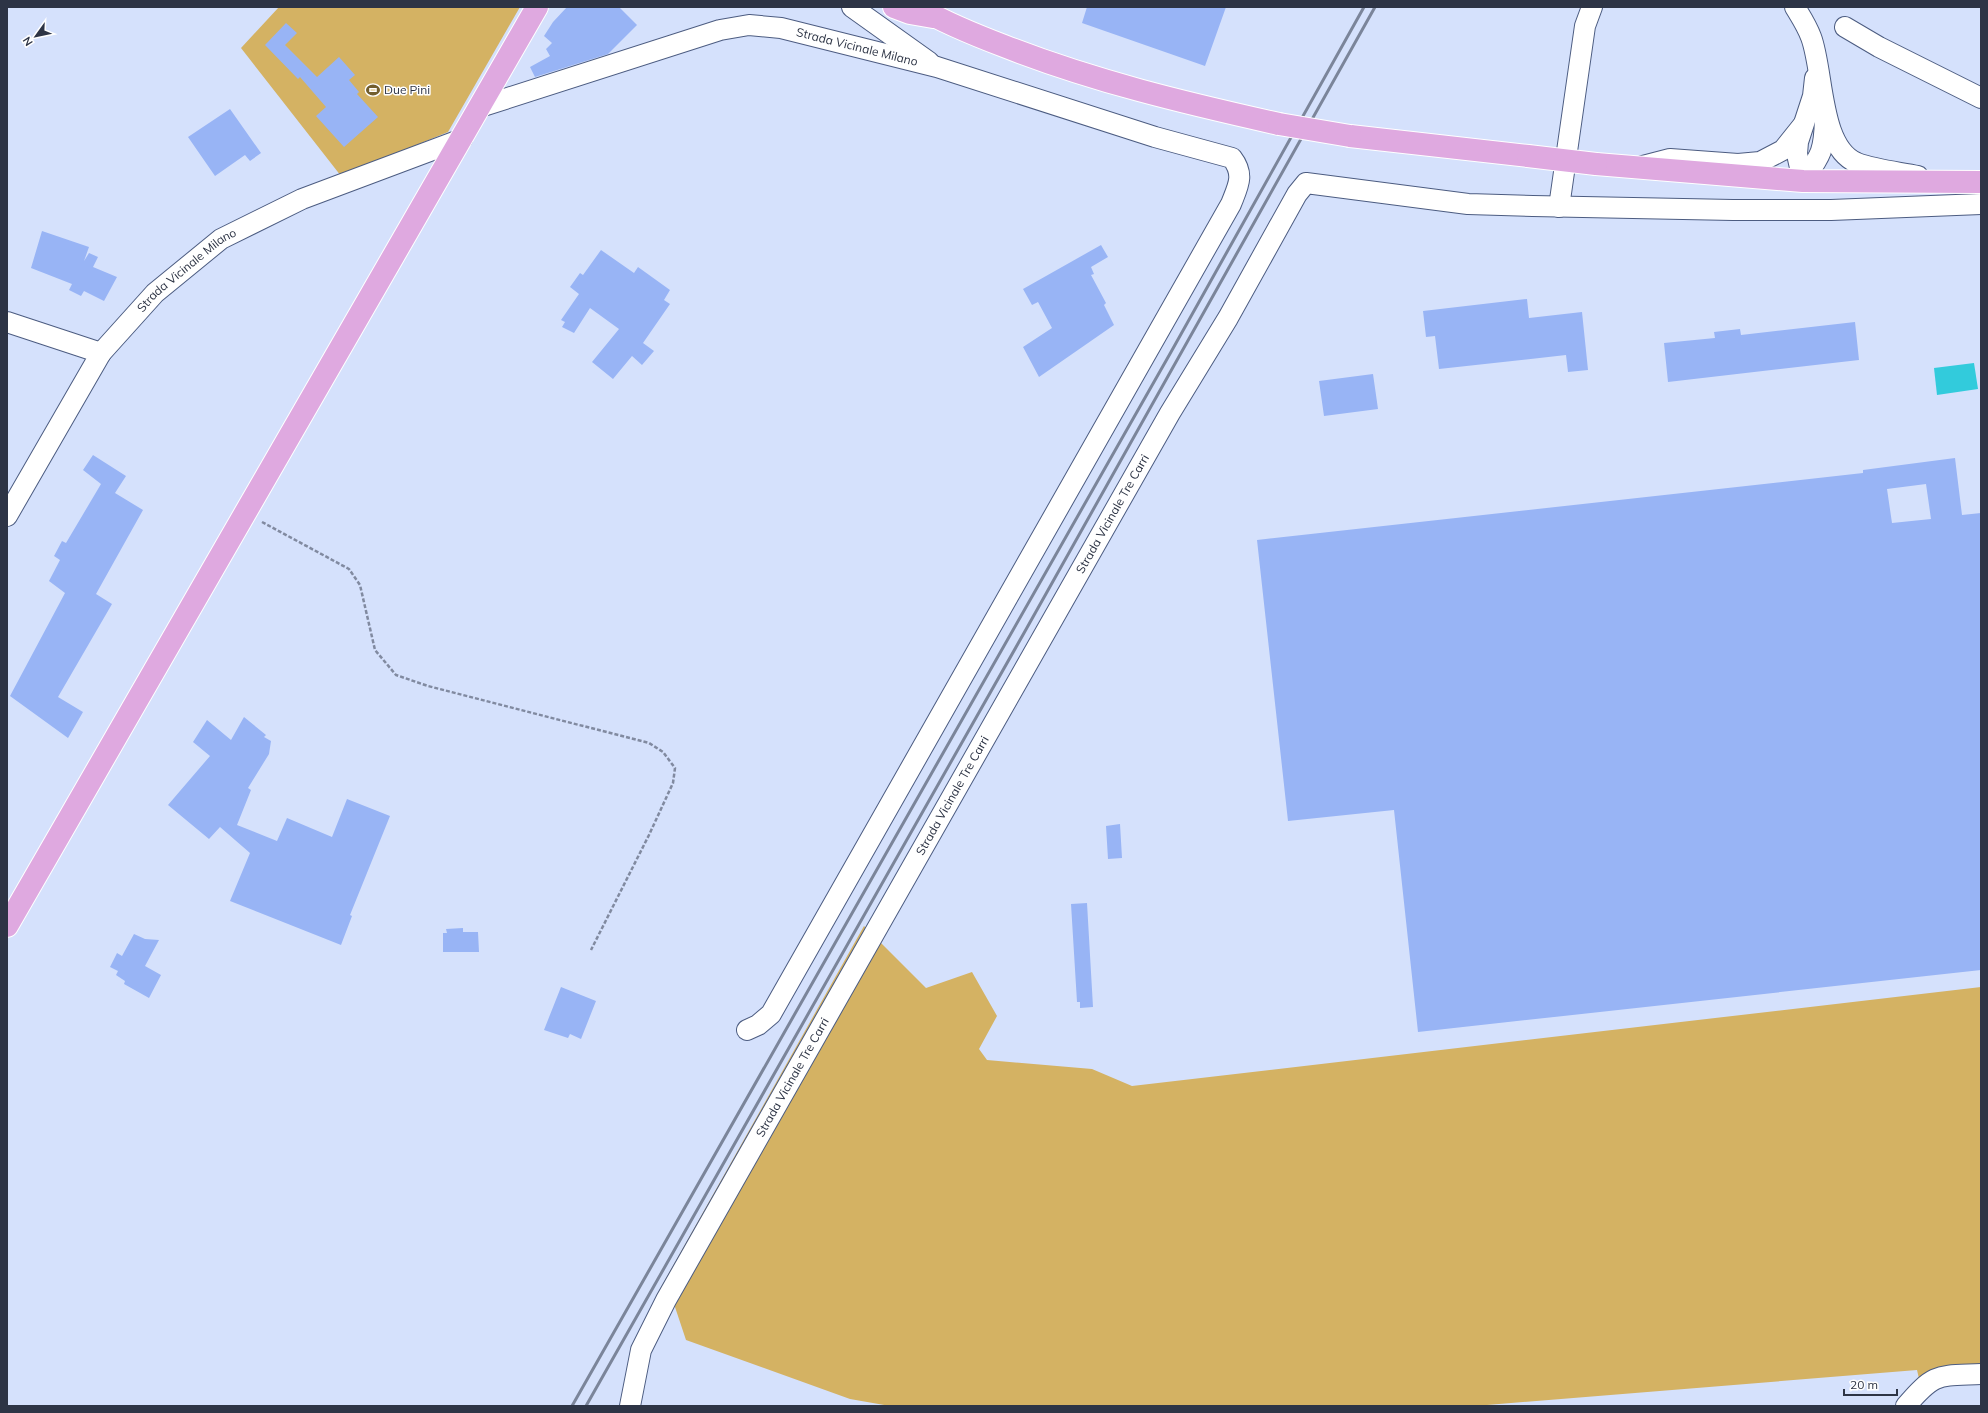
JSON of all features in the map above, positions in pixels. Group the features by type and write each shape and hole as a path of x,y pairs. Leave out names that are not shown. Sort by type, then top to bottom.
{"main road":[{"path":"7,926 537,7"},
{"path":"894,7 910,13 927,12 1033,58 1106,82 1205,108 1279,124 1350,136 1596,164 1803,181 1981,182"}],"street":[{"path":"852,7 937,68"},
{"path":"1592,7 1585,26 1559,207 1823,210 1981,204"},
{"path":"1795,7 1811,37 1827,120 1837,143 1846,154 1856,162 1950,182"},
{"name":"Strada Vicinale Milano","path":"480,107 720,30 749,26 781,28 937,68 1155,137 1232,158 1238,166 1240,176 1231,204 770,1014 758,1025 746,1030"},
{"path":"1845,27 1879,47 1981,98"},
{"path":"1803,181 1797,154 1813,96 1816,58"},
{"path":"1803,181 1820,156 1824,141 1825,107"},
{"path":"1638,167 1670,159 1738,164 1760,162 1784,150 1804,125"},
{"name":"Strada Vicinale Milano","path":"7,516 101,353 155,292 221,239 302,199 462,139"},
{"name":"Strada Vicinale Tre Carri","path":"630,1406 641,1350 666,1300 1170,413 1228,318 1297,194 1306,183 1468,204 1559,207"},
{"path":"7,322 101,353"},
{"path":"1906,1406 1925,1384 1937,1377 1981,1374"}],"path":[{"path":"246,513 349,569 360,586 374,650 396,675 428,686 649,743 663,752 675,768 673,782 649,835 591,950"}],"shaded area":[{"name":"Due Pini","path":"279,7 520,7 448,132 341,176 241,48"},
{"path":"864,926 926,988 972,972 997,1016 979,1049 987,1060 1092,1069 1132,1086 1981,987 1981,1375 1921,1387 1917,1370 1475,1406 890,1406 850,1399 686,1340 675,1307 656,1296"}],"water":[{"path":"1974,363 1978,389 1937,395 1934,368"}],"building":[{"path":"567,7 619,7 637,25 608,54 535,77 530,67 550,56 546,49 552,43 544,36 553,22"},
{"path":"1087,7 1226,7 1205,66 1082,23"},
{"path":"286,23 297,33 285,45 317,77 339,57 355,75 349,80 359,92 357,94 378,117 344,147 316,116 326,107 300,77 298,79 265,45"},
{"path":"230,109 261,153 250,161 245,155 215,176 188,137"},
{"path":"42,231 89,247 84,261 89,253 98,257 93,267 117,277 104,301 84,291 81,296 69,290 72,284 31,268"},
{"path":"1101,245 1108,257 1091,267 1094,274 1091,275 1106,303 1104,305 1114,325 1039,377 1023,347 1052,328 1038,302 1032,305 1023,289"},
{"path":"601,250 634,273 638,267 670,290 664,300 670,304 643,343 654,351 642,365 632,356 613,379 592,362 619,329 590,308 574,333 562,327 565,322 561,320 579,294 570,287 580,273 583,275"},
{"path":"1527,299 1529,318 1582,312 1588,370 1568,372 1566,355 1439,369 1435,336 1426,337 1423,311"},
{"path":"1855,322 1859,360 1668,382 1664,343 1715,338 1714,332 1740,329 1741,335"},
{"path":"1373,374 1378,409 1324,416 1319,381"},
{"path":"93,455 126,476 115,493 143,510 96,594 112,604 58,697 83,712 68,738 10,696 65,593 49,581 60,560 54,556 62,541 66,543 101,484 83,470"},
{"path":"1955,458 1962,515 1981,513 1981,970 1418,1032 1394,810 1288,821 1257,540 1863,473 1863,470","holes":["1926,484 1931,519 1892,523 1887,489"]},
{"path":"244,717 266,735 264,737 271,741 269,754 248,788 251,790 237,825 277,841 287,818 332,837 347,799 390,816 350,915 352,916 341,945 230,901 250,853 220,827 209,839 168,805 210,756 193,742 207,720 231,740"},
{"path":"1120,824 1122,858 1108,859 1106,826"},
{"path":"1087,903 1093,1007 1080,1008 1080,1002 1077,1002 1071,904"},
{"path":"463,928 463,932 478,932 479,952 443,952 443,933 447,933 446,929"},
{"path":"134,934 145,939 159,940 145,966 161,975 149,998 124,984 125,981 116,975 118,971 110,967 117,953 122,956"},
{"path":"561,987 596,1001 581,1039 570,1034 568,1038 544,1030"}],"railway":[{"path":"572,1406 1171,352 1364,7"},
{"path":"586,1406 1024,633 1375,7"}],"place":[{"name":"Due Pini","path":"373,90"}]}
